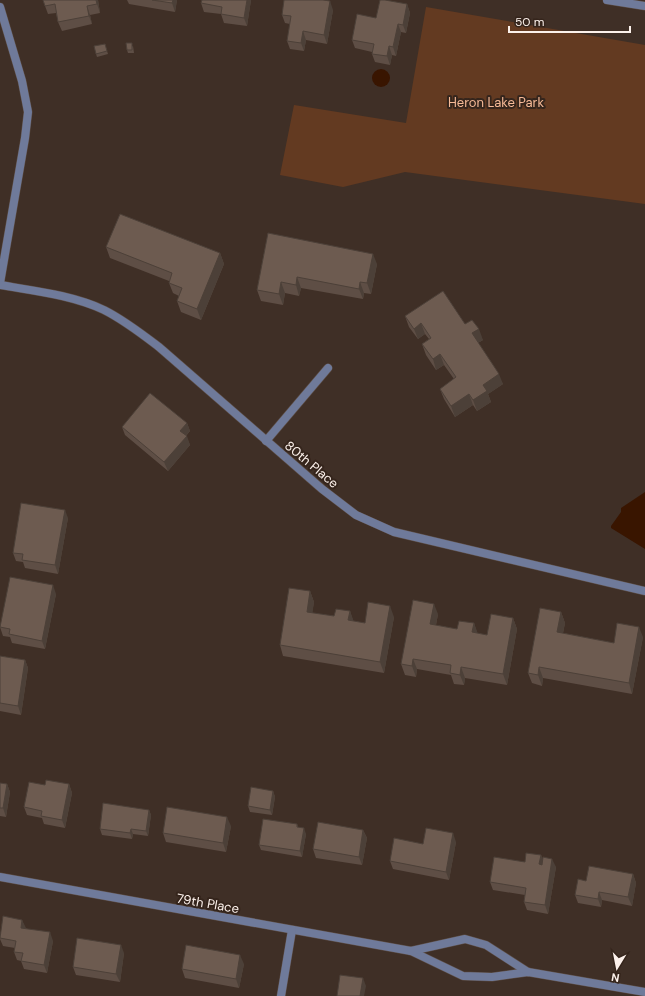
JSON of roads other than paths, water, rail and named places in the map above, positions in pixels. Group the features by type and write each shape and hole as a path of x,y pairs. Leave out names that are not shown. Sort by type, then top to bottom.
{"street":[{"path":"607,0 645,6"},
{"path":"0,7 22,81 28,112 25,138 0,284"},
{"name":"80th Place","path":"0,284 61,296 103,310 132,327 159,347 322,489 356,515 394,532 645,591"},
{"path":"266,441 328,368"},
{"name":"79th Place","path":"0,877 411,951 463,976 492,977 528,972 645,992"},
{"path":"281,996 292,930"},
{"name":"79th Place","path":"411,951 466,939 486,945 528,972"}],"park label":[{"name":"Heron Lake Park","path":"496,102"}]}
